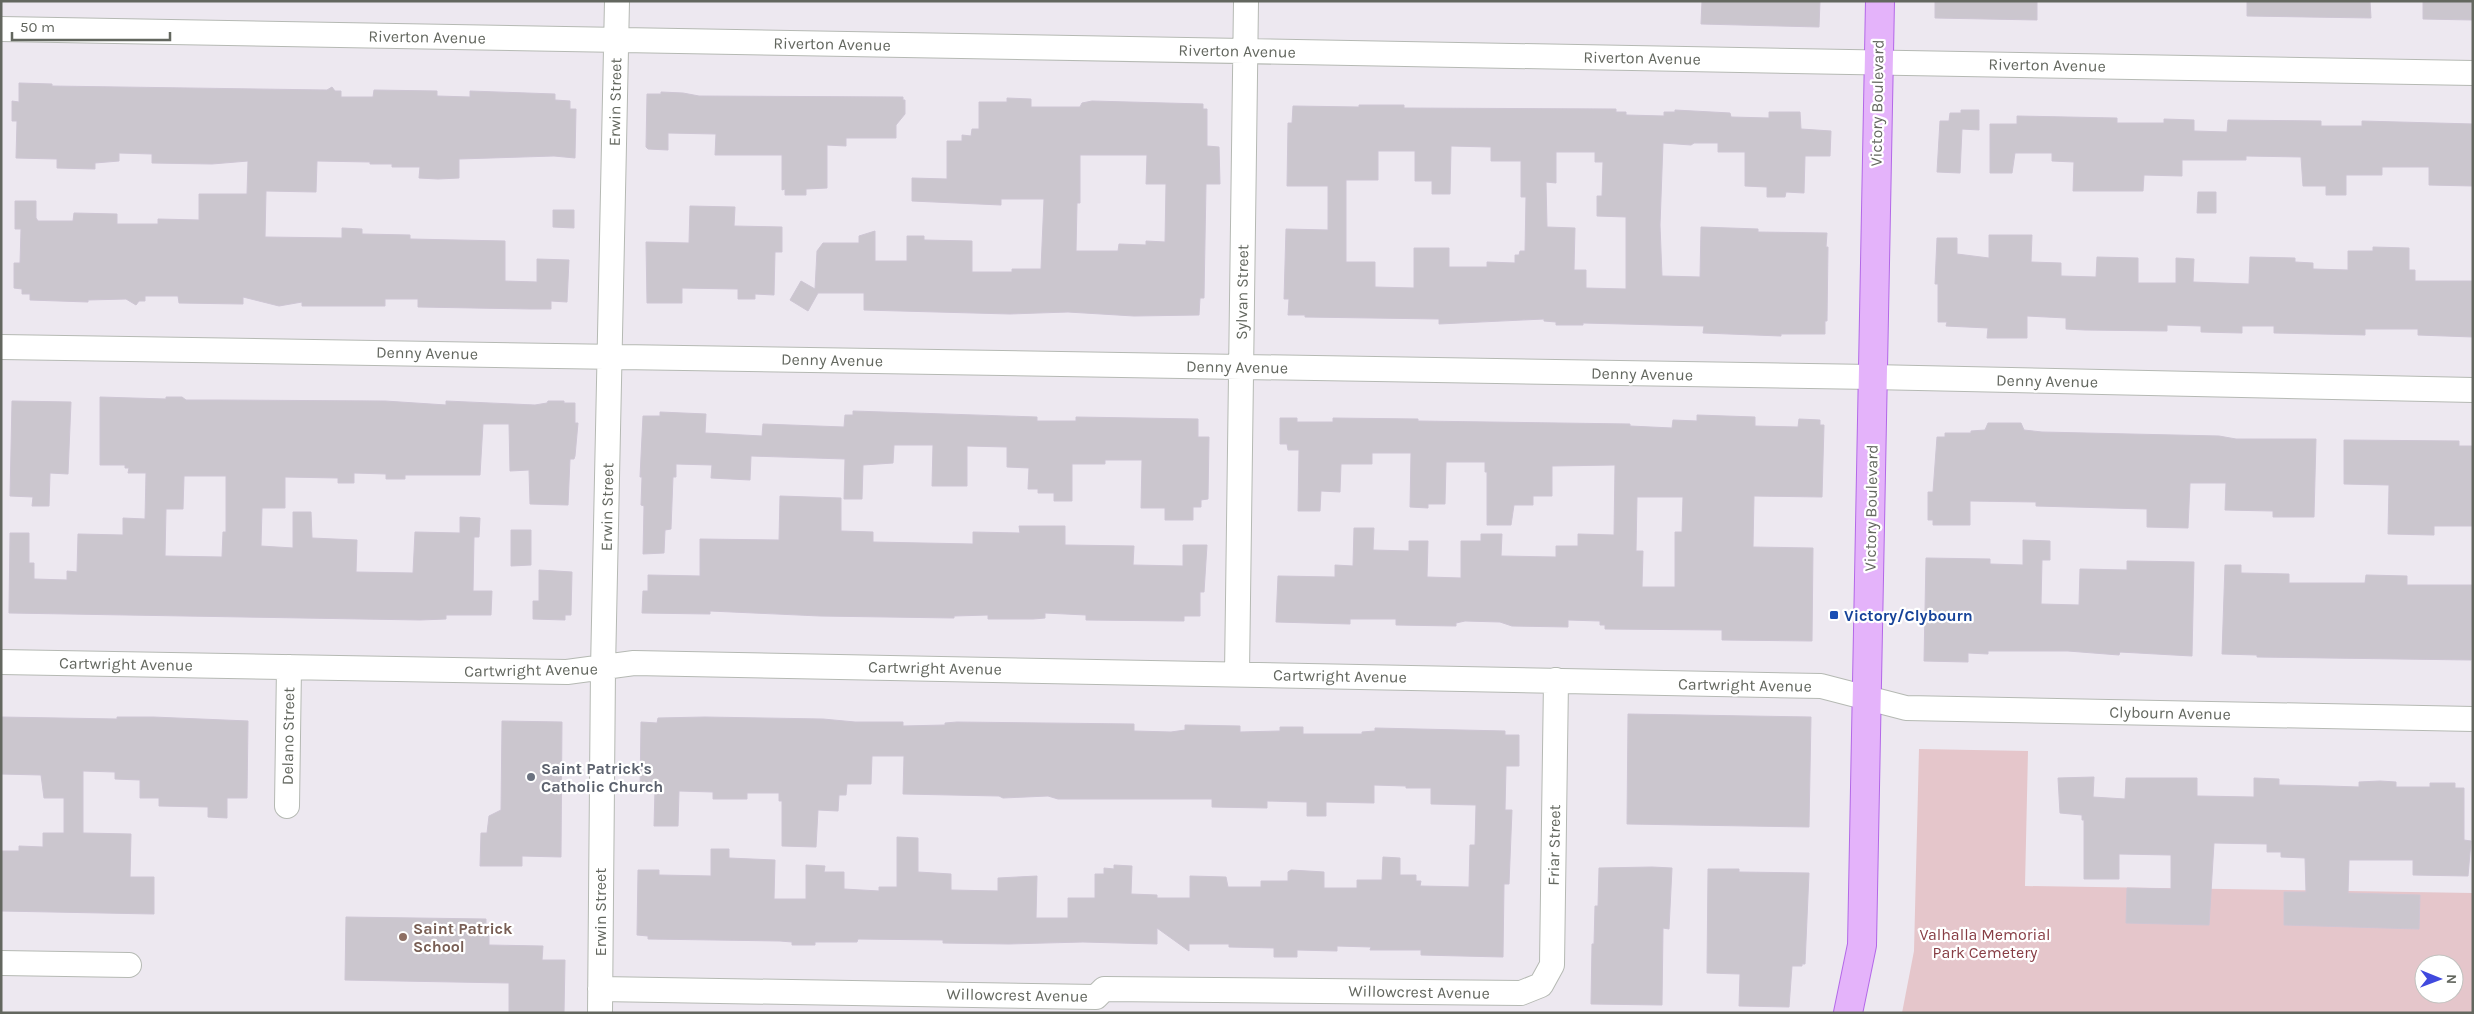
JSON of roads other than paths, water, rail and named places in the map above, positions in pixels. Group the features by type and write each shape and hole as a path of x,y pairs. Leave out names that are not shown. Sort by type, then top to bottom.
{"main road":[{"name":"Victory Boulevard","path":"1848,1013 1862,945 1880,1"}],"street":[{"name":"Erwin Street","path":"600,1013 602,669 617,1"},
{"name":"Sylvan Street","path":"1237,674 1246,1"},
{"name":"Riverton Avenue","path":"1,29 2473,73"},
{"name":"Denny Avenue","path":"1,347 1872,377 2473,390"},
{"name":"Cartwright Avenue","path":"1,662 566,672 634,664 1237,674 1821,686 1868,697"},
{"name":"Delano Street","path":"287,806 289,667"},
{"name":"Friar Street","path":"1521,993 1540,985 1552,965 1556,680"},
{"name":"Clybourn Avenue","path":"1868,697 1906,708 2473,719"},
{"path":"1,963 129,965"},
{"name":"Willowcrest Avenue","path":"600,989 1096,997 1104,989 1521,993"}],"place":[{"name":"Victory/Clybourn","path":"1834,615"},
{"name":"Saint Patrick's Catholic Church","path":"531,777"},
{"name":"Saint Patrick School","path":"403,937"}],"park label":[{"name":"Valhalla Memorial Park Cemetery","path":"1985,943"}]}
